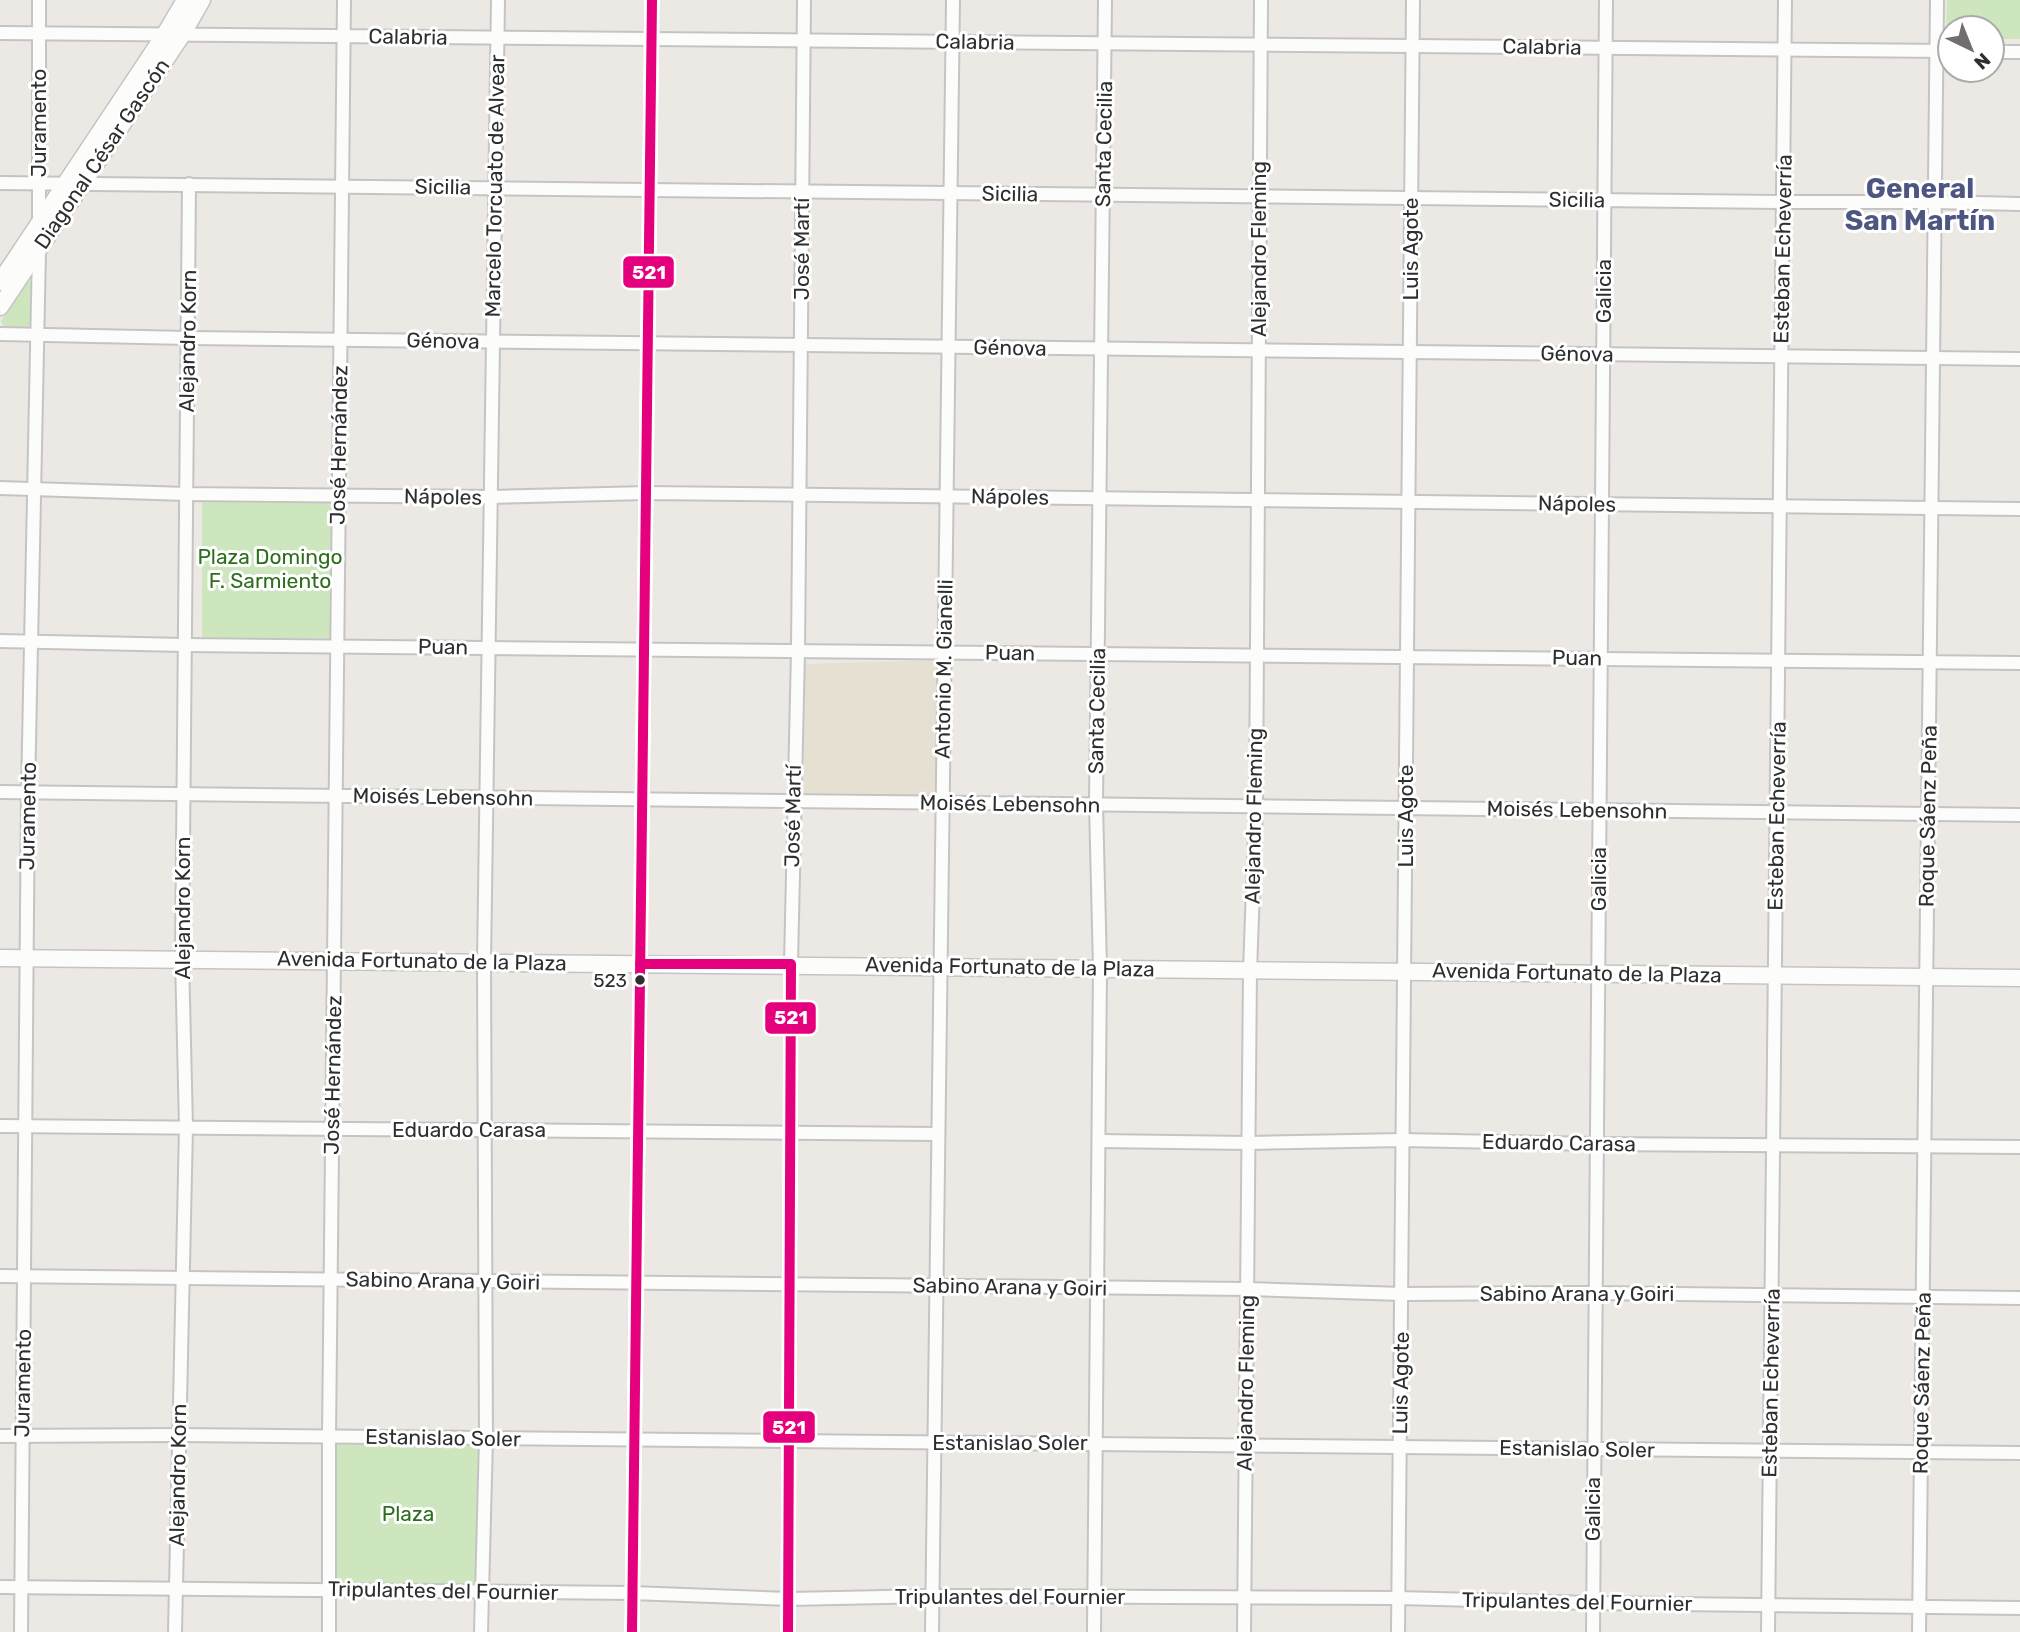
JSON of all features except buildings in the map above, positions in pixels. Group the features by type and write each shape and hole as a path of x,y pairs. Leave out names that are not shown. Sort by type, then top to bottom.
{"main road":[{"name":"Diagonal César Gascón","path":"0,282 185,0"},
{"name":"Diagonal César Gascón","path":"0,307 182,35 202,0"},
{"name":"Avenida Fortunato de la Plaza","path":"0,958 2020,978"}],"street":[{"name":"Juramento","path":"21,1632 28,793 39,249 39,0"},
{"name":"José Hernández","path":"330,1590 330,1279 344,0"},
{"name":"Marcelo Torcuato de Alvear","path":"481,1632 486,1439 484,962 498,0"},
{"path":"632,1632 652,0"},
{"name":"José Martí","path":"788,1632 791,964 798,651 804,0"},
{"name":"Antonio M. Gianelli","path":"932,1632 953,0"},
{"name":"Santa Cecilia","path":"1094,1632 1100,968 1096,804 1105,0"},
{"name":"Alejandro Fleming","path":"1244,1632 1250,971 1256,806 1261,0"},
{"name":"Luis Agote","path":"1398,1632 1413,0"},
{"name":"Galicia","path":"1593,1632 1606,0"},
{"name":"Esteban Echeverría","path":"1768,1632 1786,0"},
{"name":"Calabria","path":"0,33 1936,51"},
{"name":"Roque Sáenz Peña","path":"1919,1632 1936,51"},
{"name":"Sicilia","path":"0,183 2020,204"},
{"name":"Alejandro Korn","path":"175,1632 186,1127 182,958 189,184"},
{"name":"Génova","path":"0,334 2020,359"},
{"name":"Nápoles","path":"0,488 186,494 491,497 646,493 2020,509"},
{"name":"Puan","path":"0,640 185,645 2020,663"},
{"name":"Moisés Lebensohn","path":"0,792 2020,815"},
{"name":"Eduardo Carasa","path":"0,1126 938,1134"},
{"name":"Eduardo Carasa","path":"1099,1141 1248,1143 1403,1140 2020,1147"},
{"name":"Sabino Arana y Goiri","path":"0,1276 1247,1289 1402,1294 1595,1293 2020,1298"},
{"name":"Estanislao Soler","path":"0,1436 179,1435 2020,1453"},
{"name":"Tripulantes del Fournier","path":"0,1587 632,1593 789,1598 1398,1598 2020,1608"},
{"path":"329,1632 330,1590"}],"shaded area":[{"path":"939,660 937,801 803,802 805,664"}],"green space":[{"path":"1947,0 2020,0 2020,39 2006,39 2006,14 1947,14"},
{"path":"26,281 31,282 30,325 24,328 4,328 1,321"},
{"name":"Plaza Domingo F. Sarmiento","path":"202,500 338,500 338,638 202,639"},
{"name":"Plaza","path":"329,1437 486,1439 482,1592 330,1590"}],"transit line":[{"name":"521","path":"632,1632 652,0"},
{"name":"521","path":"640,964 791,964 788,1632"}],"place":[{"name":"523","path":"640,980"}],"district":[{"name":"General San Martín","path":"1920,204"}]}
